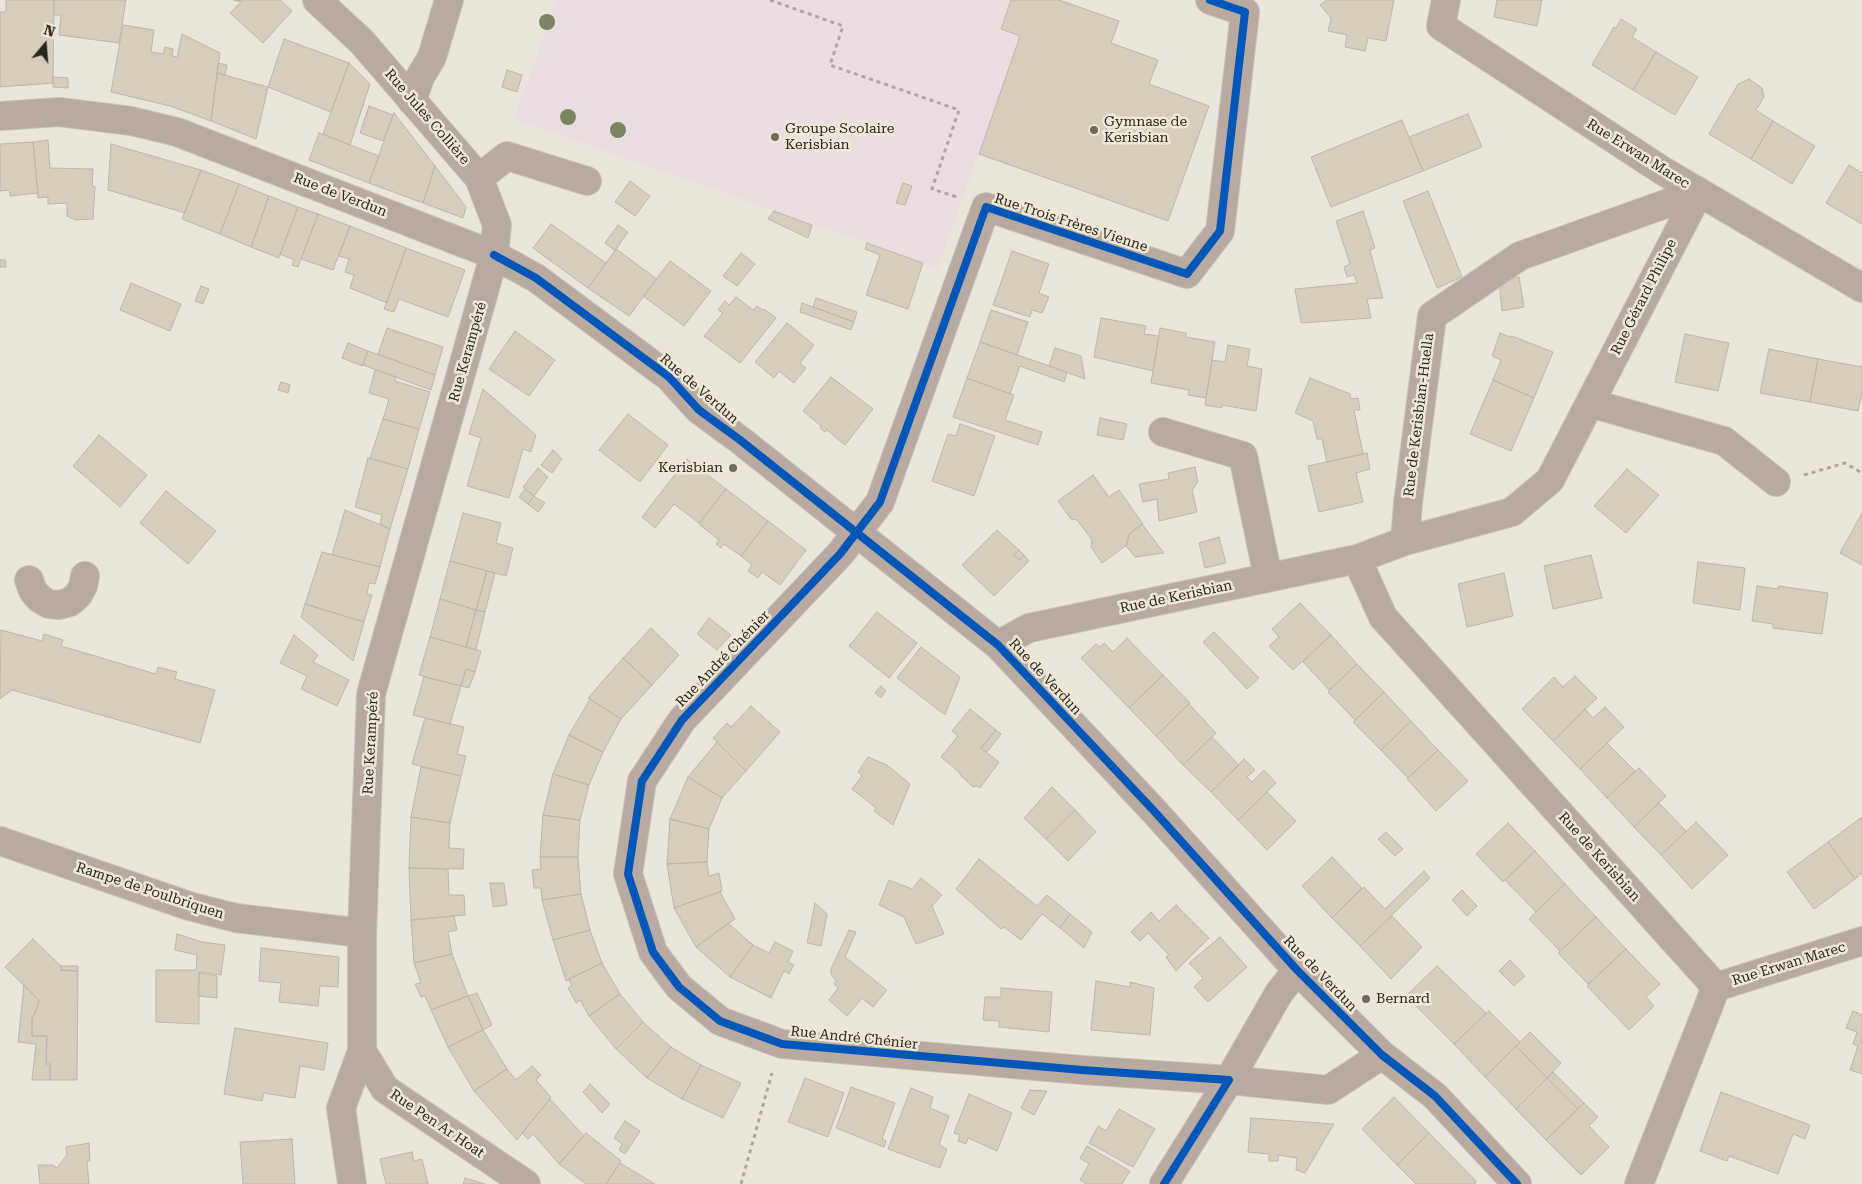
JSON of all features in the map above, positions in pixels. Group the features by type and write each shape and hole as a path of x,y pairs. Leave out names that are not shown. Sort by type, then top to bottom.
{"street":[{"name":"Rue Jules Collière","path":"317,0 362,42 479,178 497,225 494,255"},
{"path":"412,101 420,77 432,56 449,0"},
{"name":"Rue Trois Frères Vienne","path":"856,533 880,502 986,207 1187,274 1220,231 1246,12 1210,0"},
{"name":"Rue Erwan Marec","path":"1446,0 1441,26 1663,171 1862,288"},
{"name":"Rue de Verdun","path":"0,116 59,112 131,121 177,132 494,255 536,278 669,378 699,410 740,440 998,645 1154,811 1297,970 1382,1055 1435,1096 1505,1179"},
{"path":"479,178 507,156 587,181"},
{"name":"Rue Gérard Philipe","path":"1405,541 1512,512 1550,480 1699,192"},
{"name":"Rue de Kerisbian-Huella","path":"1405,541 1408,503 1432,316 1520,256 1699,192"},
{"name":"Rue Kerampéré","path":"352,1184 341,1108 362,1051 362,933 371,694 494,255"},
{"path":"1590,403 1724,441 1776,482"},
{"path":"1163,432 1243,456 1268,577"},
{"name":"Rue André Chénier","path":"856,533 840,554 682,720 642,781 628,874 653,952 679,987 720,1021 782,1044 992,1063 1229,1080 1328,1090 1382,1055"},
{"name":"Rue de Kerisbian","path":"998,645 1028,628 1357,558 1405,541"},
{"name":"Rue de Kerisbian","path":"1357,558 1383,617 1716,986"},
{"path":"30,580 33,591 40,599 49,604 59,605 70,602 78,596 83,586 84,576"},
{"name":"Rampe de Poulbriquen","path":"0,841 189,906 236,918 362,933"},
{"name":"Rue Erwan Marec","path":"1716,986 1862,941"},
{"path":"1164,1184 1229,1080 1279,993 1297,970"},
{"path":"1639,1184 1716,986"},
{"name":"Rue Pen Ar Hoat","path":"362,1051 385,1089 526,1184"}],"path":[{"path":"770,0 843,26 830,64 958,110 932,188 986,207"},
{"path":"1776,482 1845,463 1862,473"},
{"path":"741,1184 782,1044"}],"shaded area":[{"name":"Groupe Scolaire Kerisbian","path":"557,0 1059,0 1119,21 1111,43 1158,60 1149,84 1020,36 938,268 514,119"}],"building":[{"path":"6,0 54,0 53,83 0,87 0,12 6,12"},
{"path":"54,0 126,0 119,43 59,35 61,15 54,15"},
{"path":"234,0 280,0 292,11 263,43 230,13 241,2"},
{"name":"Gymnase de Kerisbian","path":"1011,0 1059,0 1119,21 1111,43 1158,60 1149,84 1209,106 1168,221 979,154 1020,36 1001,29"},
{"path":"1327,0 1394,0 1386,41 1368,38 1365,51 1345,47 1347,35 1328,31 1331,18 1320,5"},
{"path":"1497,0 1542,0 1537,26 1494,17"},
{"path":"1621,19 1637,29 1632,37 1656,52 1633,90 1592,65 1614,27 1616,28"},
{"path":"123,25 154,30 151,52 163,54 165,47 173,49 172,56 177,57 182,34 220,53 211,121 170,106 111,92"},
{"path":"284,39 349,63 331,112 268,87"},
{"path":"1656,52 1698,77 1675,115 1633,90"},
{"path":"218,63 227,65 225,75 217,73"},
{"path":"349,63 370,84 350,145 323,134"},
{"path":"507,70 522,75 517,92 502,87"},
{"path":"217,73 268,87 256,139 211,121"},
{"path":"53,77 68,78 68,88 53,87"},
{"path":"1749,79 1762,88 1764,97 1756,110 1773,121 1751,159 1709,134 1738,84"},
{"path":"369,106 393,115 383,141 360,133"},
{"path":"394,113 435,166 423,203 369,183"},
{"path":"1468,114 1482,147 1423,171 1409,137"},
{"path":"1402,120 1423,171 1331,207 1311,157"},
{"path":"1773,121 1815,146 1792,184 1751,159"},
{"path":"319,133 379,156 369,183 309,160"},
{"path":"48,140 50,168 93,169 92,186 95,187 93,219 75,220 67,216 67,203 48,204 48,197 38,198 33,142"},
{"path":"33,142 38,193 10,196 10,190 0,191 0,144"},
{"path":"111,144 201,170 185,213 108,190"},
{"path":"1849,165 1862,173 1862,224 1826,203"},
{"path":"435,166 466,207 463,218 423,203"},
{"path":"201,170 239,184 220,234 182,219"},
{"path":"630,181 650,196 635,216 615,202"},
{"path":"903,183 912,186 905,205 896,203"},
{"path":"239,184 269,196 251,247 220,234"},
{"path":"1428,191 1462,277 1437,288 1403,201"},
{"path":"269,196 298,207 279,258 251,247"},
{"path":"298,207 318,214 298,267 292,265 294,260 280,254"},
{"path":"774,211 812,225 808,238 768,219"},
{"path":"1363,211 1375,248 1370,250 1383,298 1367,299 1371,318 1301,323 1295,289 1357,283 1354,275 1347,277 1344,267 1350,264 1336,221"},
{"path":"318,214 350,226 333,270 301,259"},
{"path":"551,224 606,263 588,288 533,248"},
{"path":"618,225 628,232 615,251 605,243"},
{"path":"350,226 406,248 387,303 350,288 354,275 345,272 349,259 339,256"},
{"path":"867,243 923,263 908,309 866,295 880,255 865,249"},
{"path":"406,248 465,270 448,317 399,299 394,312 384,309"},
{"path":"616,249 657,279 629,316 588,288"},
{"path":"1012,251 1049,264 1039,293 1049,297 1042,313 1032,310 1030,317 993,305"},
{"path":"741,253 755,264 737,286 723,276"},
{"path":"0,260 5,260 6,267 0,267"},
{"path":"670,261 711,291 684,326 643,296"},
{"path":"1519,277 1524,307 1502,311 1499,280"},
{"path":"131,283 181,304 170,331 120,310"},
{"path":"201,286 209,289 203,304 195,301"},
{"path":"736,297 753,310 757,306 776,318 740,363 704,336 723,313 718,310 725,301 729,305"},
{"path":"816,298 857,312 854,322 813,307"},
{"path":"802,303 854,322 851,330 800,312"},
{"path":"991,310 1028,322 1017,355 980,342"},
{"path":"1101,318 1146,326 1144,334 1159,336 1153,371 1094,357"},
{"path":"787,323 814,345 800,363 806,368 794,383 779,371 774,378 755,362"},
{"path":"387,328 443,347 435,375 378,354"},
{"path":"1160,328 1186,333 1186,337 1215,342 1206,398 1188,395 1189,390 1151,383"},
{"path":"515,331 555,360 529,396 489,369"},
{"path":"1500,333 1553,352 1534,398 1493,380 1501,360 1492,356"},
{"path":"1685,334 1729,343 1718,391 1675,382"},
{"path":"980,342 1067,372 1064,382 1020,366 1010,394 967,378"},
{"path":"348,343 368,351 362,366 342,358"},
{"path":"1228,345 1250,349 1247,366 1262,369 1256,411 1222,405 1222,408 1205,405 1212,360 1225,362"},
{"path":"1055,348 1081,356 1085,379 1049,366"},
{"path":"1769,349 1818,359 1810,402 1760,393"},
{"path":"368,351 435,375 431,390 363,365"},
{"path":"1818,359 1862,367 1862,392 1858,411 1810,402"},
{"path":"375,370 396,377 395,381 430,392 419,429 383,419 389,399 369,393"},
{"path":"831,377 873,409 845,445 827,430 825,432 820,428 821,426 803,411"},
{"path":"967,378 1014,395 1005,420 1042,432 1038,445 953,417"},
{"path":"1310,378 1350,394 1351,399 1358,398 1360,410 1354,410 1363,454 1327,462 1322,439 1317,439 1313,421 1295,413"},
{"path":"1493,380 1534,398 1511,451 1470,434"},
{"path":"281,382 290,385 288,393 278,390"},
{"path":"483,389 536,435 531,452 523,449 509,498 467,486 481,438 469,434"},
{"path":"628,414 668,445 640,482 599,450"},
{"path":"1100,418 1127,424 1123,440 1097,435"},
{"path":"383,419 419,429 408,469 370,458"},
{"path":"960,424 995,436 974,496 932,481 948,434 956,436"},
{"path":"99,435 147,475 120,507 73,466"},
{"path":"553,450 562,459 552,473 541,465"},
{"path":"1367,453 1370,469 1356,473 1363,502 1319,512 1308,466"},
{"path":"368,458 408,469 390,529 380,524 382,515 355,507"},
{"path":"687,459 726,489 699,523 674,504 655,528 642,517"},
{"path":"1195,467 1198,482 1192,490 1197,512 1159,521 1157,499 1143,502 1139,484 1169,479 1168,473"},
{"path":"538,468 548,477 534,496 523,487"},
{"path":"1627,469 1659,495 1626,533 1594,506"},
{"path":"1093,475 1109,497 1119,490 1143,524 1129,534 1127,545 1102,563 1091,547 1092,540 1077,520 1071,519 1058,501"},
{"path":"525,489 534,496 528,504 519,497"},
{"path":"726,489 768,521 741,556 724,544 721,548 716,544 719,540 699,524"},
{"path":"166,491 216,531 188,564 140,523"},
{"path":"534,496 545,503 538,512 528,504"},
{"path":"345,510 390,529 380,567 332,555"},
{"path":"463,513 501,523 496,543 513,548 506,576 450,561"},
{"path":"1862,513 1862,565 1840,553"},
{"path":"768,521 806,550 780,585 762,572 758,578 748,571 752,565 741,556"},
{"path":"1142,524 1164,553 1135,557 1126,546 1129,534"},
{"path":"997,530 1019,550 1014,555 1020,560 1024,555 1029,561 994,596 962,565"},
{"path":"1219,537 1226,563 1205,568 1199,543"},
{"path":"1019,550 1024,555 1020,560 1014,555"},
{"path":"322,552 380,567 375,584 369,583 367,594 372,595 364,622 305,604"},
{"path":"1591,555 1602,598 1553,609 1544,566"},
{"path":"450,561 487,571 476,610 440,599"},
{"path":"1698,562 1745,568 1740,610 1693,603"},
{"path":"487,571 495,573 485,612 476,610"},
{"path":"1504,573 1513,616 1467,627 1458,584"},
{"path":"1757,586 1778,589 1779,586 1828,593 1822,634 1773,628 1773,624 1752,621"},
{"path":"440,599 476,610 466,647 430,637"},
{"path":"1300,603 1331,635 1293,670 1269,646 1279,637 1272,629"},
{"path":"305,604 364,622 353,661 301,617"},
{"path":"476,610 485,612 476,650 466,647"},
{"path":"877,612 917,643 889,678 849,646"},
{"path":"709,618 731,635 717,650 697,634"},
{"path":"651,628 679,655 652,685 623,658"},
{"path":"1,630 42,641 44,634 63,640 61,646 156,674 158,667 177,672 175,679 215,690 200,743 12,690 0,699"},
{"path":"1214,632 1259,678 1247,689 1203,642"},
{"path":"294,635 318,655 313,662 349,680 337,706 301,689 307,676 280,663"},
{"path":"1331,635 1357,664 1329,690 1303,662"},
{"path":"430,637 481,651 475,672 466,669 461,686 419,675"},
{"path":"1127,638 1163,675 1129,708 1081,658 1096,644 1100,647 1104,643 1113,652"},
{"path":"921,647 960,677 945,715 897,678"},
{"path":"623,658 652,685 621,719 588,698"},
{"path":"1357,664 1384,692 1355,720 1328,692"},
{"path":"466,669 475,672 469,688 461,686"},
{"path":"1163,675 1190,703 1156,736 1129,708"},
{"path":"1575,676 1597,698 1553,741 1522,709 1554,677 1563,687"},
{"path":"424,677 461,686 450,724 413,715"},
{"path":"881,686 886,691 881,698 875,693"},
{"path":"1384,692 1411,721 1381,750 1353,722"},
{"path":"590,699 621,719 603,752 569,735"},
{"path":"1189,704 1216,733 1183,765 1156,736"},
{"path":"751,706 780,732 746,771 713,738 727,723 731,727"},
{"path":"1605,707 1624,727 1580,769 1553,741 1585,709 1593,718"},
{"path":"970,709 996,730 981,748 999,762 980,788 977,786 973,787 941,757 958,736 952,731"},
{"path":"425,718 464,727 457,754 466,756 461,776 412,764"},
{"path":"1411,721 1438,750 1408,778 1381,750"},
{"path":"996,730 1001,734 987,752 981,748"},
{"path":"569,735 603,752 589,785 553,774"},
{"path":"1212,737 1239,765 1211,792 1183,765"},
{"path":"717,742 746,771 722,798 688,777"},
{"path":"1607,743 1635,771 1607,798 1580,769"},
{"path":"1438,750 1468,781 1436,811 1407,779"},
{"path":"868,757 887,765 910,784 893,825 874,811 876,808 852,789 862,776 858,772"},
{"path":"1244,759 1255,770 1247,777 1252,782 1264,770 1276,783 1238,820 1211,792"},
{"path":"421,767 461,776 450,823 411,817"},
{"path":"1639,768 1666,796 1634,827 1607,798"},
{"path":"553,774 589,785 580,820 543,815"},
{"path":"688,777 722,798 709,829 670,819"},
{"path":"1052,787 1075,810 1046,839 1024,818"},
{"path":"1267,792 1296,821 1267,850 1238,820"},
{"path":"1659,803 1686,831 1661,855 1634,827"},
{"path":"1075,810 1096,832 1068,861 1046,839"},
{"path":"543,815 580,820 578,857 540,857"},
{"path":"411,817 450,823 449,848 464,849 463,869 409,868"},
{"path":"1862,817 1862,873 1855,879 1828,842"},
{"path":"670,819 709,829 707,862 667,864"},
{"path":"1696,822 1728,855 1692,889 1661,855"},
{"path":"1508,823 1535,851 1503,882 1476,854"},
{"path":"1386,832 1403,849 1395,856 1378,839"},
{"path":"1828,842 1855,879 1814,909 1787,872"},
{"path":"1535,851 1565,884 1536,912 1505,880"},
{"path":"540,857 578,857 581,894 542,900 541,888 534,888 532,870 541,869"},
{"path":"1332,857 1362,888 1332,918 1302,886"},
{"path":"979,859 1037,906 1047,895 1070,914 1060,928 1042,914 1021,940 1004,927 1001,929 956,889"},
{"path":"707,862 709,876 719,873 722,891 674,908 667,864"},
{"path":"409,868 448,869 449,895 464,895 465,915 411,920"},
{"path":"1424,871 1430,878 1360,946 1332,918 1364,887 1385,909"},
{"path":"921,878 942,895 932,906 944,934 916,944 904,917 879,905 889,880 912,889"},
{"path":"490,883 504,883 507,905 493,907"},
{"path":"1565,884 1596,917 1560,951 1529,919"},
{"path":"1462,890 1477,906 1467,916 1452,900"},
{"path":"720,892 735,919 696,947 674,908"},
{"path":"581,894 590,930 553,940 542,900"},
{"path":"815,903 827,914 821,946 807,943"},
{"path":"1176,905 1209,938 1176,971 1166,957 1169,955 1148,933 1140,941 1131,932 1151,912 1159,921"},
{"path":"1070,914 1092,932 1084,948 1060,928"},
{"path":"454,916 457,930 448,932 452,954 414,963 411,920"},
{"path":"1392,916 1422,947 1391,979 1360,946"},
{"path":"1596,917 1626,949 1588,984 1558,953"},
{"path":"728,923 753,945 730,977 696,947"},
{"path":"590,930 602,963 566,981 553,940"},
{"path":"849,930 856,932 845,957 887,990 873,1007 862,998 847,1016 829,1000 838,988 834,984 836,981 831,974 831,969"},
{"path":"177,934 202,942 225,945 221,975 199,972 199,1024 156,1022 156,970 196,970 197,955 175,950"},
{"path":"1220,937 1247,967 1208,1002 1194,987 1203,978 1189,963"},
{"path":"33,939 61,966 61,970 78,971 77,1080 50,1080 50,1064 46,1064 47,1036 32,1036 32,1018 39,1000 5,967"},
{"path":"775,942 793,951 788,962 794,965 789,974 784,971 771,998 730,977 753,945 769,953"},
{"path":"261,948 339,957 338,987 320,986 318,1006 279,1002 281,983 259,981"},
{"path":"1626,949 1660,984 1646,997 1654,1006 1629,1030 1587,986"},
{"path":"452,954 468,996 431,1010 425,996 421,997 415,984 421,983 414,963"},
{"path":"1510,960 1525,976 1514,986 1499,971"},
{"path":"602,963 620,994 589,1016 580,1000 576,1003 568,988 572,986 568,979"},
{"path":"61,966 78,966 78,971 61,970"},
{"path":"1437,966 1486,1013 1454,1044 1406,996"},
{"path":"199,973 217,976 217,998 198,996"},
{"path":"1096,981 1130,987 1130,982 1154,988 1150,1035 1091,1030"},
{"path":"24,985 39,1000 32,1018 32,1036 47,1036 46,1064 50,1064 50,1080 32,1080 36,1044 18,1042"},
{"path":"1001,988 1052,992 1049,1032 999,1027 999,1021 983,1020 985,997 1001,997"},
{"path":"477,993 492,1025 483,1030 468,996"},
{"path":"620,994 643,1022 616,1049 589,1016"},
{"path":"468,996 483,1030 448,1047 431,1010"},
{"path":"1489,1011 1520,1042 1485,1077 1454,1044"},
{"path":"1853,1011 1862,1015 1862,1074 1850,1070 1858,1046 1853,1044 1857,1032 1846,1028"},
{"path":"643,1022 671,1047 647,1078 616,1049"},
{"path":"235,1028 328,1043 324,1070 300,1066 295,1098 264,1093 262,1101 224,1094"},
{"path":"483,1030 507,1069 474,1091 448,1047"},
{"path":"1530,1032 1561,1063 1547,1078 1516,1046"},
{"path":"1516,1046 1547,1078 1516,1109 1485,1077"},
{"path":"671,1047 701,1065 682,1099 647,1078"},
{"path":"701,1065 741,1083 723,1118 682,1099"},
{"path":"532,1066 541,1075 536,1080 551,1097 517,1140 474,1091 507,1069 516,1080"},
{"path":"1553,1072 1584,1103 1578,1109 1547,1078"},
{"path":"805,1078 844,1093 828,1137 788,1122"},
{"path":"1547,1078 1578,1109 1546,1140 1516,1109"},
{"path":"590,1084 610,1104 602,1113 583,1092"},
{"path":"851,1087 895,1103 882,1139 886,1141 884,1147 836,1128"},
{"path":"911,1088 933,1097 930,1108 949,1116 939,1145 947,1149 940,1168 888,1149"},
{"path":"1030,1090 1047,1091 1034,1115 1021,1108"},
{"path":"1721,1092 1810,1125 1805,1139 1793,1134 1778,1174 1729,1156 1727,1161 1700,1151"},
{"path":"969,1094 1012,1113 997,1151 968,1138 966,1144 958,1141 960,1135 954,1133"},
{"path":"1394,1097 1429,1133 1397,1165 1362,1129"},
{"path":"550,1099 584,1136 559,1164 533,1134 528,1139 522,1133"},
{"path":"1584,1103 1598,1117 1589,1126 1609,1147 1581,1175 1546,1140"},
{"path":"1119,1109 1155,1129 1133,1167 1089,1143 1098,1126 1106,1131"},
{"path":"1251,1118 1334,1124 1305,1173 1296,1170 1297,1158 1278,1155 1278,1161 1269,1161 1269,1154 1248,1152"},
{"path":"625,1121 640,1131 625,1154 619,1150 622,1144 614,1138"},
{"path":"586,1133 621,1161 606,1184 586,1184 559,1164"},
{"path":"1429,1133 1476,1181 1475,1184 1416,1184 1397,1165"},
{"path":"292,1139 295,1184 243,1184 240,1142"},
{"path":"89,1143 90,1161 87,1161 89,1184 40,1184 38,1165 53,1165 57,1168 67,1155 66,1147"},
{"path":"1087,1146 1130,1171 1122,1184 1086,1184 1080,1180 1089,1164 1080,1158"},
{"path":"412,1152 414,1161 422,1159 428,1184 386,1184 380,1159"},
{"path":"620,1163 655,1184 606,1184"},
{"path":"465,1178 485,1184 463,1184"}],"cycle path":[{"path":"1164,1184 1229,1080 1082,1070 782,1044 720,1021 679,987 653,952 628,874 642,781 682,720 840,554 880,502 986,207 1187,274 1220,231 1245,12 1210,0"},
{"path":"494,255 536,278 669,377 699,410 740,440 998,645 1154,811 1297,970 1382,1055 1435,1096 1517,1184"}],"place":[{"name":"Gymnase de Kerisbian","path":"1094,130"},
{"name":"Groupe Scolaire Kerisbian","path":"775,137"},
{"name":"Kerisbian","path":"733,468"},
{"name":"Bernard","path":"1366,999"}]}
